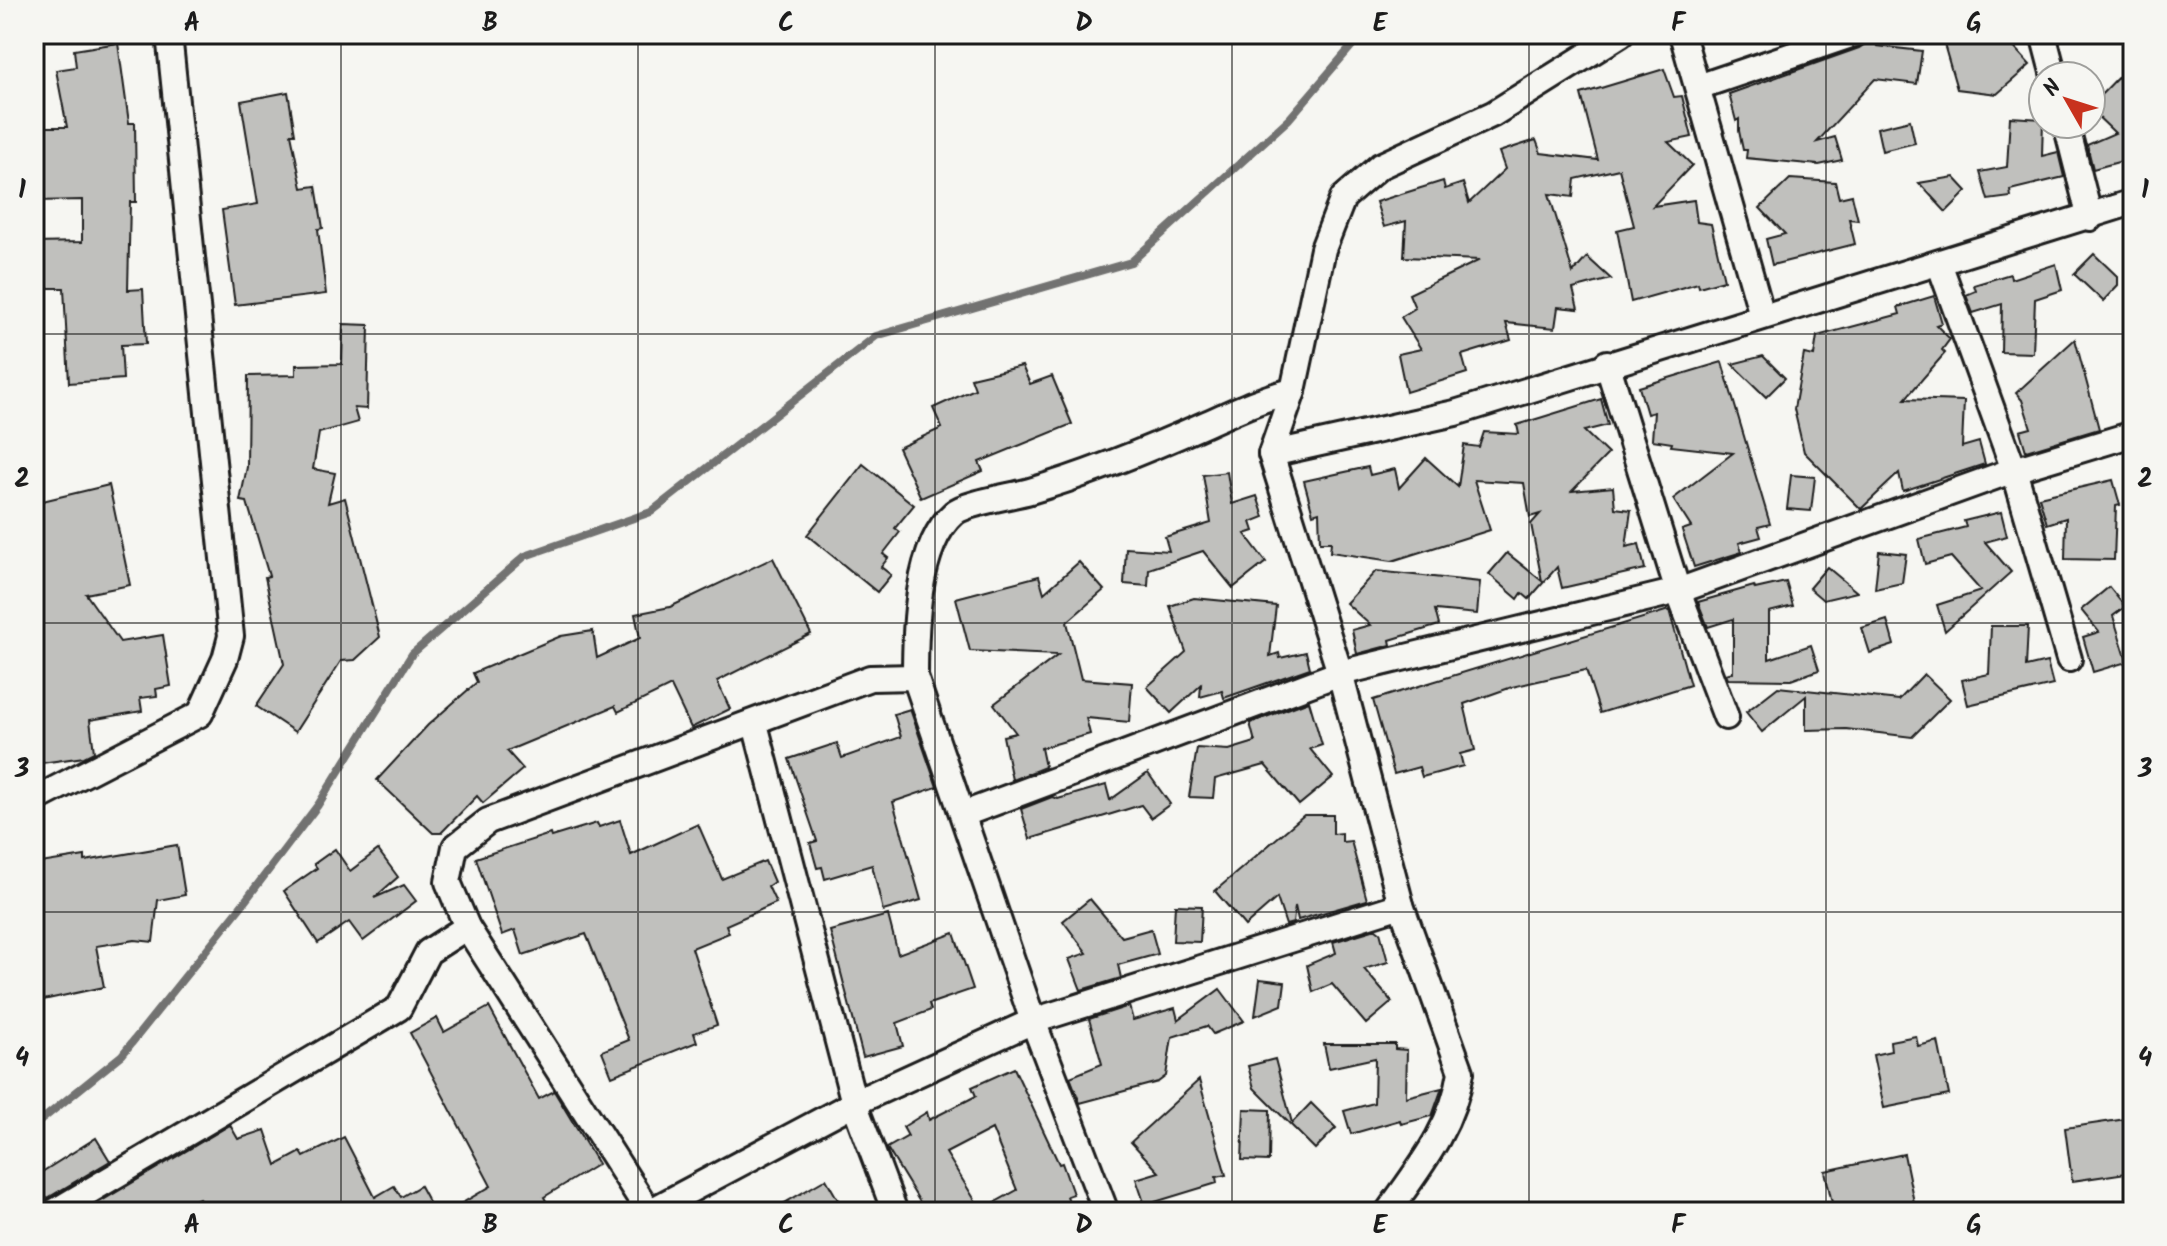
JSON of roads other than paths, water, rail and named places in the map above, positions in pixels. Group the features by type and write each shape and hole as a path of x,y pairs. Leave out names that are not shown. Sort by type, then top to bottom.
{"street":[{"path":"34,800 200,714 225,659 231,636 169,34"},
{"path":"1388,1212 1435,1146 1457,1098 1461,1072 1401,905 1340,673 1271,454 1293,391 1323,249 1343,198 1380,166 1493,114 1621,34"},
{"path":"1682,34 1762,315"},
{"path":"1698,87 1854,34"},
{"path":"2043,34 2050,60"},
{"path":"2070,140 2090,218"},
{"path":"1271,454 1455,413 1607,363 2090,218 2133,202"},
{"path":"1939,263 2014,470 2069,659"},
{"path":"1607,363 1678,591 1726,717"},
{"path":"1106,1212 1033,1021 915,677 915,622 923,582 935,540 955,512 1035,489 1207,423 1256,399 1293,391"},
{"path":"964,814 1340,673 1678,591 2014,470 2133,434"},
{"path":"915,677 870,678 755,724 538,799 488,821 455,847 448,882 467,927 649,1212 854,1103 1033,1021 1401,905"},
{"path":"755,724 854,1103 895,1212"},
{"path":"54,1212 399,1008 428,952 467,927"}],"waterway":[{"path":"34,1126 122,1055 239,909 318,805 412,654 525,556 651,512 876,336 1131,262 1289,119 1362,34"}]}
